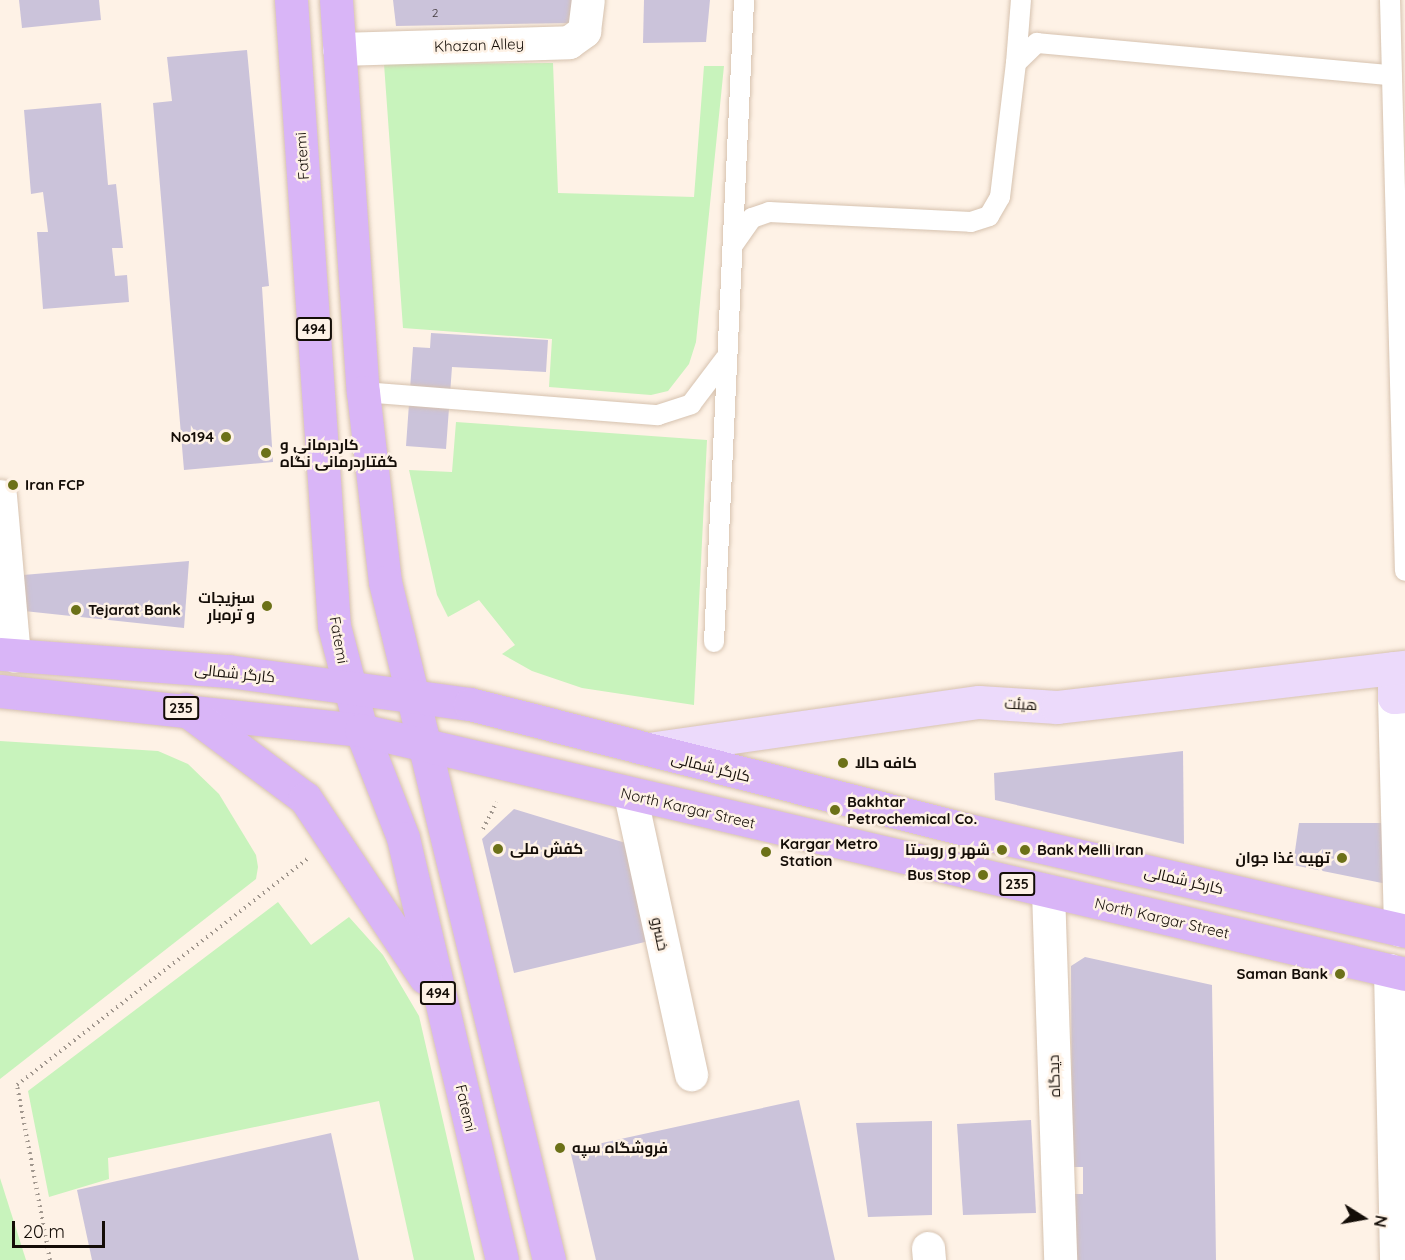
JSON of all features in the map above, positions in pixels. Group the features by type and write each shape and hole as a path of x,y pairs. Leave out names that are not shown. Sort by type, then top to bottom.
{"main road":[{"name":"Fatemi","path":"291,0 334,626 347,684 403,838 502,1260"},
{"path":"336,0 363,392 386,582 549,1260"},
{"name":"کارگر شمالی","path":"7,655 347,684 411,693 964,829 1402,930"},
{"path":"7,655 8,692"},
{"name":"North Kargar Street","path":"8,692 183,708 362,730 1397,972"},
{"path":"183,708 305,798 390,919 441,1003"},
{"path":"954,869 964,829"}],"street":[{"name":"Khazan Alley","path":"339,49 569,42 584,31 588,0"},
{"path":"0,496 7,655"},
{"path":"1400,682 1402,930"},
{"name":"هیئت","path":"638,750 979,702 1056,707 1400,682"},
{"name":"خسرو","path":"630,794 691,1074"},
{"name":"دیدگاه","path":"1048,891 1060,1260"},
{"path":"1396,1260 1397,972"}],"lane":[{"path":"714,642 744,0"},
{"path":"733,245 752,218 769,212 971,222 989,216 1000,197 1021,0"},
{"path":"1390,0 1405,571"},
{"path":"1016,63 1025,50 1056,41 1392,75"},
{"path":"363,392 658,415 678,412 703,394 727,354"}],"path":[{"path":"483,828 497,802"},
{"path":"50,1260 17,1085 314,853"}],"green space":[{"path":"553,63 558,193 694,197 704,66 724,66 696,342 689,364 668,391 651,395 549,387 552,339 403,328 384,64"},
{"path":"456,422 707,440 694,705 582,688 532,671 502,654 515,645 479,600 448,617 437,595 409,470 452,472"},
{"path":"0,741 158,751 188,764 219,794 256,855 258,867 256,879 0,1079"},
{"path":"278,902 311,945 349,917 383,955 419,1016 475,1260 414,1260 379,1101 108,1158 109,1179 49,1197 28,1091"},
{"path":"0,1178 26,1260 0,1260"}],"building":[{"path":"19,0 99,0 101,20 22,28"},
{"path":"393,0 575,0 575,23 396,26"},
{"path":"644,0 710,0 706,42 643,43"},
{"path":"247,50 269,286 262,287 273,462 184,470 153,103 172,101 167,57"},
{"path":"101,103 108,185 116,184 123,248 112,248 115,276 127,275 129,302 43,309 37,232 48,232 43,192 31,194 24,110"},
{"path":"431,333 548,340 546,372 452,367 446,449 406,446 413,347 430,348"},
{"path":"189,561 184,628 24,611 23,575"},
{"path":"1183,751 1184,844 995,800 994,773"},
{"path":"514,809 629,844 649,941 514,973 482,839"},
{"path":"1299,823 1390,823 1387,884 1293,865"},
{"path":"1085,957 1212,985 1216,1260 1075,1260 1073,1194 1083,1194 1083,1167 1072,1167 1071,966"},
{"path":"799,1100 835,1260 596,1260 570,1150"},
{"path":"1031,1120 1036,1213 963,1215 957,1124"},
{"path":"932,1121 932,1215 868,1217 856,1123"},
{"path":"331,1133 359,1260 92,1260 77,1190"}],"place":[{"name":"No194","path":"226,437"},
{"name":"کاردرمانی و گفتاردرمانی نگاه","path":"266,453"},
{"name":"Iran FCP","path":"13,485"},
{"name":"سبزیجات و تره‌بار","path":"267,606"},
{"name":"Tejarat Bank","path":"76,610"},
{"name":"کافه حالا","path":"843,763"},
{"name":"Bakhtar Petrochemical Co.","path":"835,810"},
{"name":"کفش ملی","path":"498,849"},
{"name":"شهر و روستا","path":"1002,850"},
{"name":"Bank Melli Iran","path":"1025,850"},
{"name":"Kargar Metro Station","path":"766,852"},
{"name":"تهیه غذا جوان","path":"1342,858"},
{"name":"Bus Stop","path":"983,875"},
{"name":"Saman Bank","path":"1340,974"},
{"name":"فروشگاه سپه","path":"560,1148"}]}
